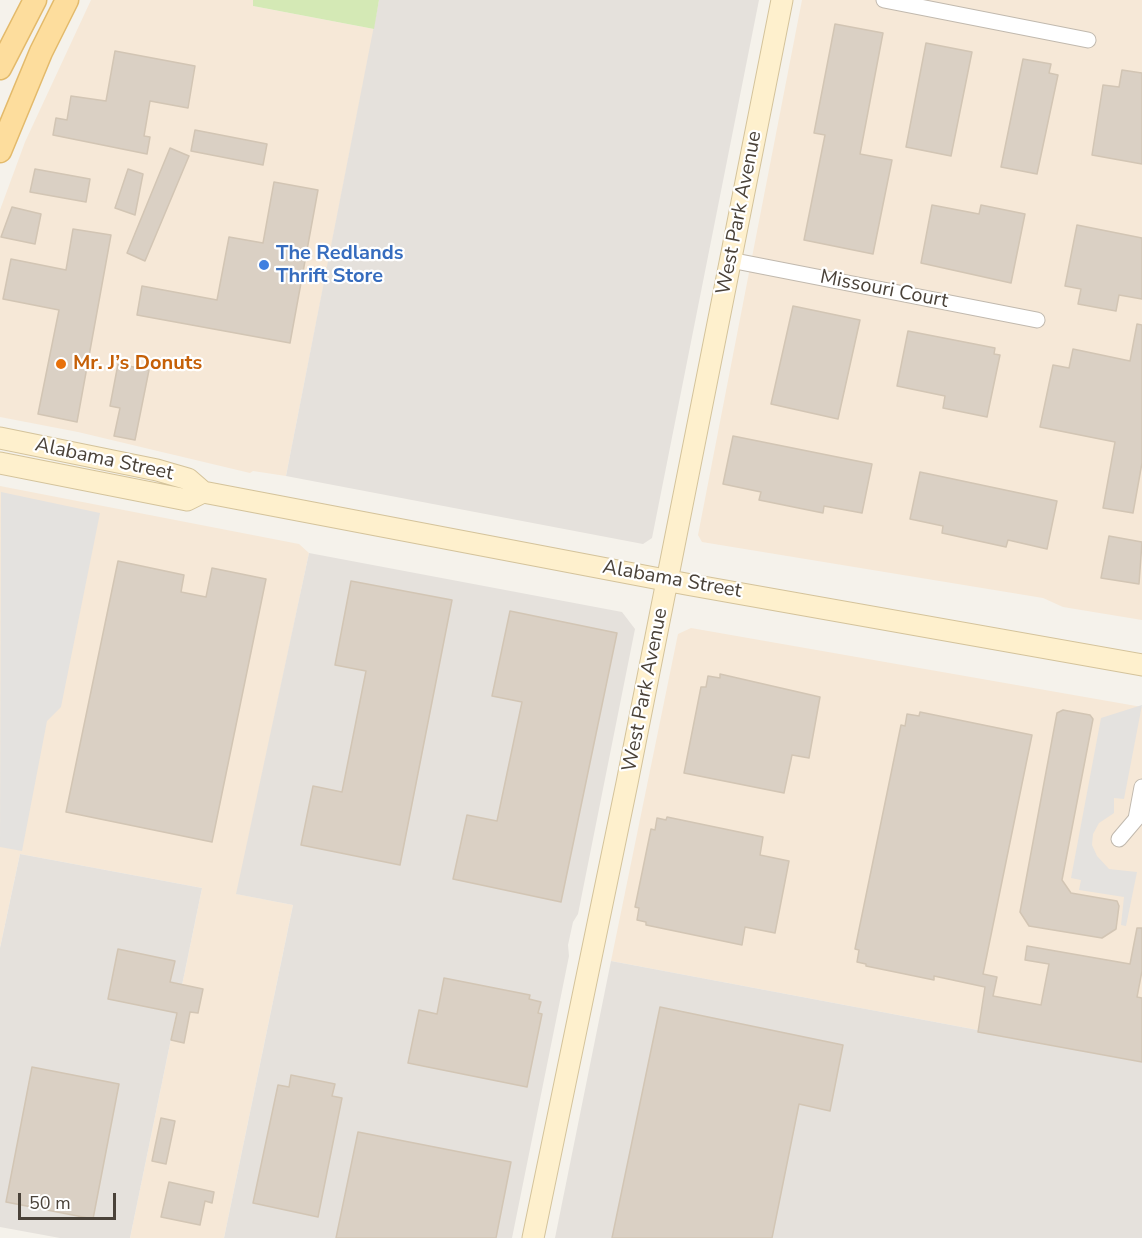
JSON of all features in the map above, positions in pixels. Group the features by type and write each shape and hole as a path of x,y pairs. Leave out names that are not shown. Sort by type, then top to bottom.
{"main road":[{"path":"0,68 35,0"},
{"path":"0,151 41,52 68,0"},
{"name":"West Park Avenue","path":"533,1238 668,580 782,0"},
{"name":"Alabama Street","path":"0,438 157,470 188,479 203,492 668,580 1142,665"},
{"name":"Alabama Street","path":"0,464 186,500 203,492"}],"street":[{"path":"884,0 1088,40"},
{"name":"Missouri Court","path":"730,261 1037,320"},
{"path":"1119,838 1136,819 1142,787"}],"shaded area":[{"path":"91,0 253,0 253,6 374,29 286,476 253,471 250,473 78,432 0,417 0,210 25,142"},
{"path":"379,0 759,0 652,538 643,544 286,476"},
{"path":"802,0 1142,0 1142,620 1063,607 1043,598 702,542 698,535"},
{"path":"0,486 299,544 309,553 237,894 293,905 224,1238 130,1238 202,888 20,854 0,948"},
{"path":"1,492 100,513 61,707 47,721 22,851 0,847"},
{"path":"309,553 622,612 635,629 578,914 573,922 568,945 569,956 512,1238 224,1238 293,905 236,894"},
{"path":"691,628 1142,707 1142,1061 611,961 678,634"},
{"path":"1142,705 1124,799 1114,798 1114,813 1099,823 1093,834 1092,845 1097,856 1109,869 1137,872 1126,926 1121,925 1124,897 1079,890 1081,880 1071,878 1101,718"},
{"path":"20,854 202,888 130,1238 60,1238 0,1227 0,948"},
{"path":"611,961 1142,1061 1142,1238 555,1238"}],"green space":[{"path":"253,0 379,0 374,29 253,6"}],"building":[{"path":"835,24 883,33 860,154 892,160 873,254 804,240 825,135 814,133"},
{"path":"926,43 972,52 951,156 906,147"},
{"path":"115,51 195,66 188,108 150,101 144,136 150,137 147,154 53,135 56,118 67,120 71,96 106,101"},
{"path":"1023,59 1051,64 1049,73 1058,75 1037,174 1001,167"},
{"path":"1122,70 1142,73 1142,164 1092,155 1103,85 1119,87"},
{"path":"195,130 267,144 263,165 191,151"},
{"path":"170,148 189,156 145,261 127,253"},
{"path":"35,169 90,179 86,202 30,192"},
{"path":"128,169 143,174 135,215 115,208"},
{"name":"The Redlands Thrift Store","path":"274,182 318,190 290,343 137,315 142,286 217,300 229,237 263,243"},
{"path":"932,205 979,214 981,205 1025,214 1011,283 921,263"},
{"path":"12,207 41,214 35,244 1,237"},
{"path":"1077,225 1142,238 1142,299 1119,295 1116,311 1078,304 1081,289 1065,286"},
{"path":"73,229 111,235 77,422 38,414 59,310 3,299 11,259 66,270"},
{"path":"793,306 860,320 838,419 771,404"},
{"path":"1137,324 1142,325 1142,463 1133,513 1103,508 1115,442 1040,427 1053,365 1069,368 1073,349 1130,361"},
{"path":"908,331 995,348 994,354 1000,355 987,417 943,408 945,396 897,386"},
{"path":"118,364 149,370 135,440 114,436 120,408 110,406"},
{"path":"733,436 872,464 862,513 824,506 823,513 759,500 761,492 723,484"},
{"path":"920,472 1057,501 1047,549 1008,540 1006,547 942,533 943,526 910,519"},
{"path":"1109,536 1142,542 1139,584 1101,578"},
{"path":"118,561 184,575 181,592 206,597 212,568 266,579 212,842 66,812"},
{"path":"351,581 452,600 400,865 301,845 313,786 342,792 366,671 335,665"},
{"path":"510,611 617,633 561,902 453,879 467,815 497,821 522,702 492,696"},
{"path":"720,674 820,697 809,758 792,755 784,793 684,773 701,687 706,687 708,676 720,678"},
{"path":"1063,710 1090,715 1093,719 1062,880 1071,893 1117,901 1119,906 1116,929 1102,938 1029,926 1020,912 1057,713"},
{"path":"920,712 1032,735 983,974 997,977 993,996 1041,1005 1049,964 1025,960 1027,946 1130,964 1137,928 1142,928 1142,971 1137,997 1142,998 1142,1062 978,1032 985,987 934,976 934,980 866,966 866,964 857,962 859,950 855,949 901,725 905,726 907,714 919,716"},
{"path":"667,817 763,837 760,855 789,861 775,933 745,927 742,945 646,925 646,922 637,920 639,908 635,907 651,829 655,830 657,818 666,820"},
{"path":"118,949 175,961 170,982 203,989 198,1013 190,1012 184,1043 171,1040 177,1013 108,999"},
{"path":"444,978 530,995 529,999 541,1002 538,1013 542,1014 527,1087 408,1063 419,1010 437,1014"},
{"path":"660,1007 843,1045 830,1111 799,1104 772,1238 612,1238"},
{"path":"32,1067 119,1084 93,1219 6,1202"},
{"path":"291,1075 335,1084 332,1096 342,1098 318,1217 253,1203 278,1085 289,1087"},
{"path":"161,1118 175,1121 166,1164 152,1161"},
{"path":"358,1132 511,1162 496,1238 336,1238"},
{"path":"169,1182 214,1192 212,1203 205,1201 200,1225 161,1217"}],"place":[{"name":"The Redlands Thrift Store","path":"264,265"},
{"name":"Mr. J’s Donuts","path":"61,364"}]}
